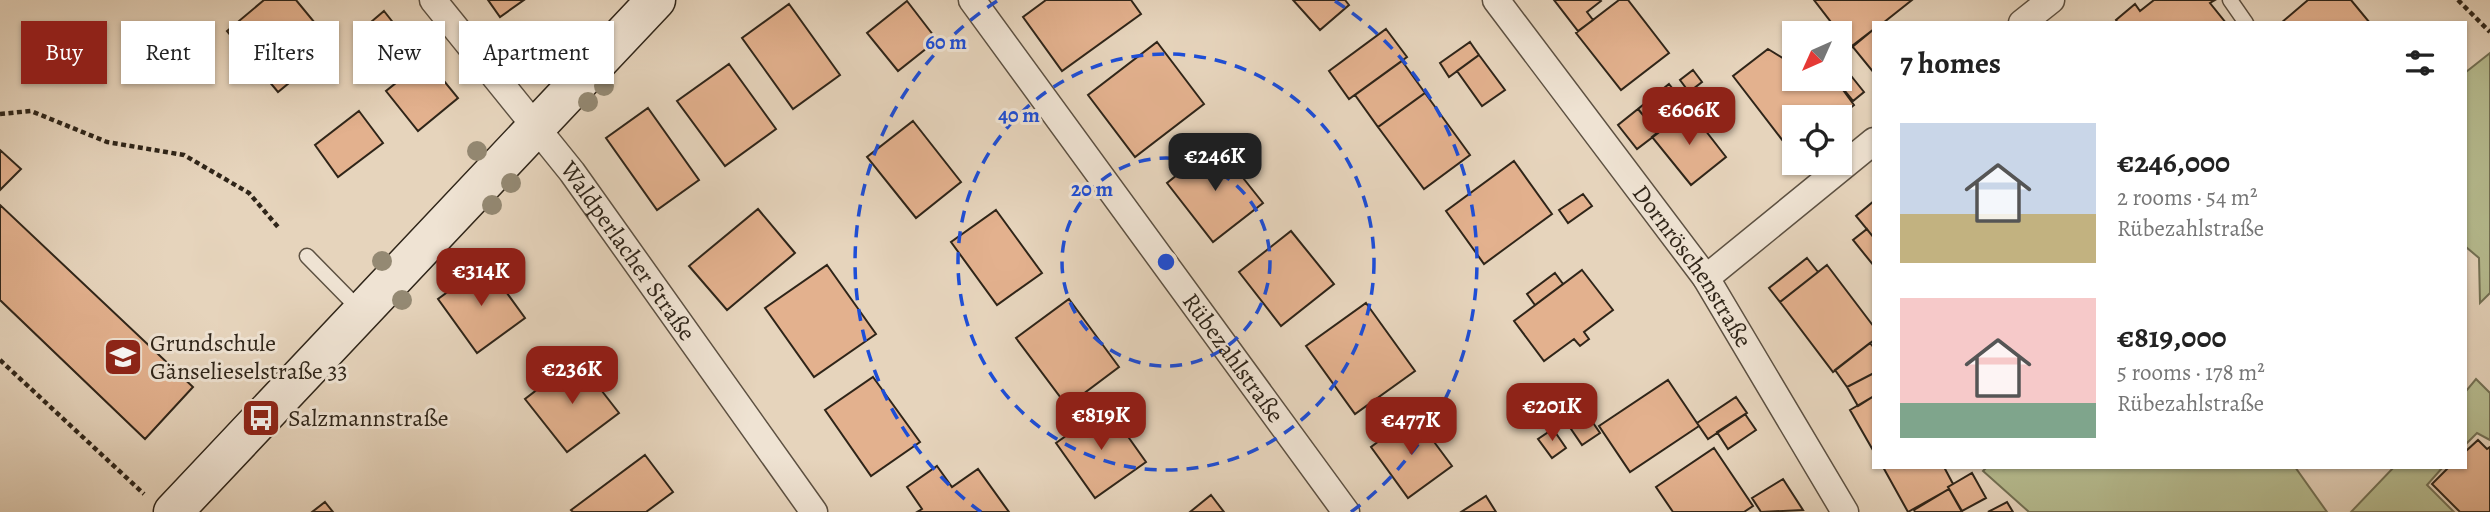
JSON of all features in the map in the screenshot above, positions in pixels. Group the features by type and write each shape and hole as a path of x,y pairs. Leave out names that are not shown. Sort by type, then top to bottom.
{"street":[{"name":"Waldperlacher Straße","path":"433,0 572,172 814,512"},
{"path":"159,504 361,312 656,0"},
{"name":"Rübezahlstraße","path":"972,0 1346,512"},
{"name":"Dornröschenstraße","path":"1496,0 1706,278 1845,512"},
{"path":"2025,21 2051,0"},
{"path":"1706,278 1872,143"}],"lane":[{"path":"2230,0 2245,21"},
{"path":"307,256 361,312"}],"path":[{"path":"2458,0 2490,32"},
{"path":"0,114 31,111 107,142 184,155 249,193 278,227"},
{"path":"0,360 159,504"}],"green space":[{"path":"2490,53 2490,293 2480,303 2479,258 2467,248 2467,71"},
{"path":"2476,379 2490,393 2490,440 2477,433 2467,443 2467,390"},
{"path":"2296,469 2327,512 2029,512 1983,471"},
{"path":"2392,469 2441,469 2427,485 2454,512 2351,512"}],"building":[{"path":"264,0 296,0 313,21 239,21"},
{"path":"488,0 524,0 500,17"},
{"path":"1046,0 1131,0 1141,14 1062,71 1023,17"},
{"path":"1293,0 1345,0 1349,5 1320,30"},
{"path":"1554,0 1601,1 1587,12 1593,20 1578,31"},
{"path":"1619,0 1628,0 1669,53 1621,90 1576,33"},
{"path":"1814,0 1912,0 1886,21 1872,21 1872,31 1852,47 1852,21 1830,21"},
{"path":"2154,0 2215,0 2210,3 2224,21 2116,20 2135,4 2140,11"},
{"path":"2308,0 2351,0 2368,21 2283,21"},
{"path":"907,1 937,40 898,71 867,33"},
{"path":"789,4 840,75 793,109 742,38"},
{"path":"384,11 392,21 372,21"},
{"path":"1386,29 1407,57 1349,99 1329,71"},
{"path":"1872,31 1872,71 1852,46"},
{"path":"1157,42 1204,104 1135,157 1088,95"},
{"path":"1470,42 1479,55 1449,77 1440,63"},
{"path":"1768,49 1782,58 1782,91 1844,91 1854,105 1782,105 1782,140 1733,76"},
{"path":"1479,55 1505,90 1482,106 1457,71"},
{"path":"1402,61 1425,93 1378,127 1355,95"},
{"path":"729,64 776,129 725,166 677,101"},
{"path":"1693,70 1702,82 1689,92 1680,80"},
{"path":"1852,77 1864,92 1853,101 1845,91 1852,91"},
{"path":"445,82 458,98 418,131 386,91 395,84"},
{"path":"271,84 288,84 278,92"},
{"path":"1669,84 1688,108 1658,133 1638,109"},
{"path":"1425,93 1470,155 1424,189 1378,127"},
{"path":"648,108 699,180 657,210 606,138"},
{"path":"1688,108 1726,157 1691,185 1652,137"},
{"path":"1638,109 1658,133 1637,149 1618,125"},
{"path":"359,111 383,143 338,177 315,145"},
{"path":"913,121 961,182 916,218 867,157"},
{"path":"1216,144 1263,203 1213,242 1167,183"},
{"path":"0,150 21,169 0,190"},
{"path":"1514,161 1552,214 1484,264 1446,211"},
{"path":"1583,194 1592,206 1568,223 1559,210"},
{"path":"1872,203 1872,236 1856,216"},
{"path":"0,205 193,387 145,439 0,300"},
{"path":"758,209 795,253 727,310 689,266"},
{"path":"996,210 1042,273 997,305 951,242"},
{"path":"1867,229 1872,235 1872,264 1853,240"},
{"path":"1291,231 1334,284 1281,326 1239,272"},
{"path":"1807,258 1818,272 1780,302 1769,288"},
{"path":"486,264 525,318 477,353 438,299"},
{"path":"827,265 876,334 814,377 765,308"},
{"path":"1827,265 1872,324 1872,342 1833,372 1780,302"},
{"path":"1582,270 1613,310 1584,332 1589,339 1580,346 1574,339 1544,361 1514,321"},
{"path":"1555,273 1563,284 1535,305 1527,294"},
{"path":"1069,299 1119,367 1067,406 1016,338"},
{"path":"1366,303 1415,371 1355,414 1306,346"},
{"path":"1870,343 1872,346 1872,374 1847,387 1835,370"},
{"path":"577,359 619,413 567,452 525,399"},
{"path":"1872,374 1872,397 1858,406 1847,387"},
{"path":"873,377 920,442 871,476 825,410"},
{"path":"1668,380 1699,426 1630,472 1599,426"},
{"path":"1736,397 1747,413 1708,439 1697,423"},
{"path":"1872,397 1872,448 1850,410"},
{"path":"1107,407 1146,462 1095,498 1056,443"},
{"path":"1745,414 1756,430 1728,449 1717,432"},
{"path":"1414,415 1452,466 1408,498 1371,447"},
{"path":"1589,417 1600,433 1582,445 1571,429"},
{"path":"1553,429 1566,448 1552,458 1538,439"},
{"path":"2478,440 2487,449 2490,447 2490,512 2460,512 2432,484 2447,469 2467,469 2467,450"},
{"path":"1714,448 1753,506 1744,512 1673,512 1656,487"},
{"path":"645,455 673,492 646,512 571,510"},
{"path":"937,466 952,487 978,469 1009,512 917,512 922,509 907,487"},
{"path":"1884,469 1945,469 1953,484 1949,489 1908,512"},
{"path":"1972,473 1986,498 1962,511 1948,487"},
{"path":"1783,479 1803,510 1761,512 1752,498"},
{"path":"1949,489 1962,512 1915,512 1914,510"},
{"path":"1211,495 1224,512 1190,512"},
{"path":"1486,496 1496,512 1461,512"},
{"path":"325,502 333,512 312,512"},
{"path":"2007,502 2013,512 1988,512"}],"place":[{"name":"Grundschule Gänselieselstraße 33","path":"123,357"},
{"name":"Salzmannstraße","path":"261,418"}]}
